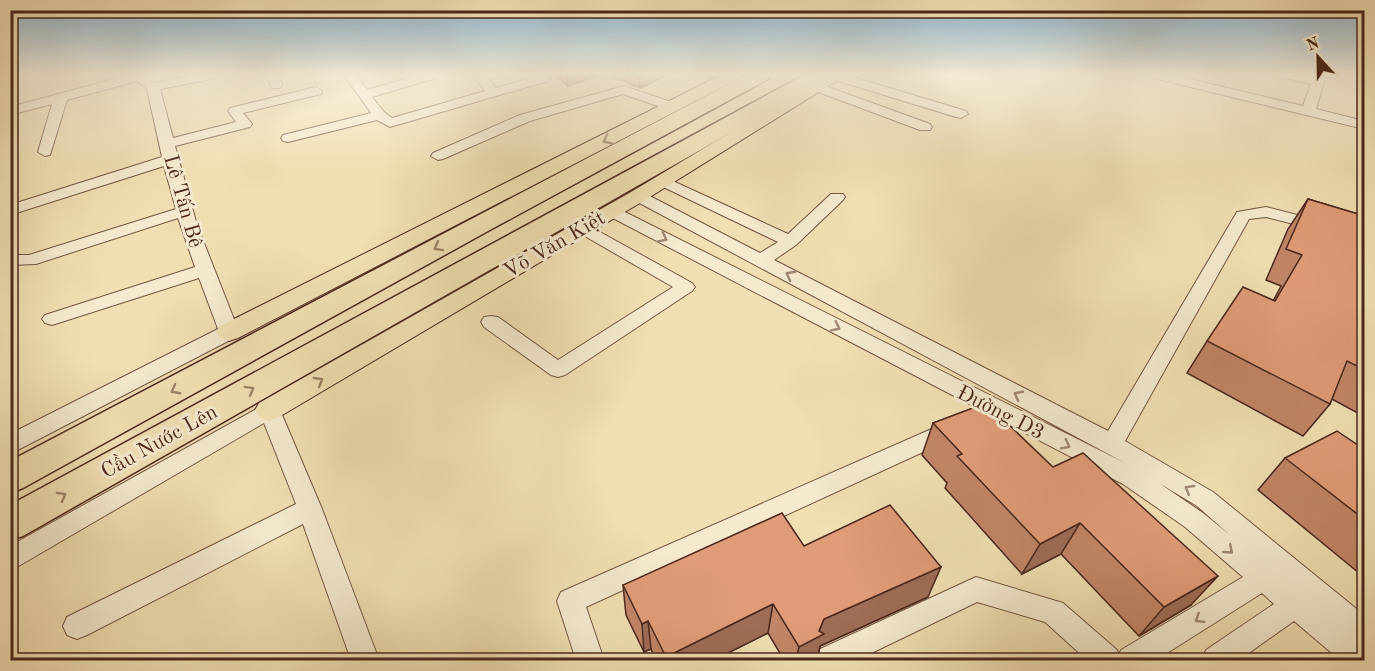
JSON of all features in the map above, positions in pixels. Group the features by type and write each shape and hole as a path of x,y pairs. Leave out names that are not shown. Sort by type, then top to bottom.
{"highway":[{"path":"508,208 701,106"},
{"name":"Võ Văn Kiệt","path":"307,358 774,106"},
{"path":"508,208 536,176"},
{"name":"Cầu Nước Lên","path":"10,478 282,333 508,208"},
{"path":"368,325 572,233"},
{"name":"Cầu Nước Lên","path":"16,546 307,358"}],"main road":[{"name":"Võ Văn Kiệt","path":"269,410 572,233 618,214 644,199 662,182 782,106"},
{"path":"229,332 672,107"}],"street":[{"path":"10,111 27,106"},
{"path":"45,152 58,106"},
{"name":"Lê Tấn Bê","path":"158,106 185,212 204,270 229,332"},
{"path":"10,210 245,124 235,111 254,106"},
{"path":"374,106 385,119"},
{"path":"288,138 436,106"},
{"path":"438,156 525,118 566,106"},
{"path":"884,106 925,127"},
{"path":"932,106 961,114"},
{"path":"1285,106 1365,125"},
{"path":"1308,112 1310,106"},
{"path":"662,182 790,241"},
{"path":"761,260 790,241 837,197"},
{"name":"Đường D3","path":"644,199 1112,444 1205,499 1274,572 1305,598 1361,660"},
{"path":"10,260 30,261 185,212"},
{"path":"1112,444 1243,215 1266,212 1365,237"},
{"name":"Đường D3","path":"618,214 976,400 1131,477 1274,572"},
{"path":"491,322 558,370 686,287 572,233"},
{"path":"52,320 204,270"},
{"path":"10,444 229,332"},
{"path":"590,660 570,601 970,421 976,400"},
{"path":"16,546 269,410 310,509 365,660"},
{"path":"76,626 310,509"},
{"path":"1131,660 1274,572"},
{"path":"828,660 976,589 1053,612 1107,660"},
{"path":"1216,660 1305,598"},
{"name":"Đường D3","path":"1305,598 1365,632"}],"building":[{"path":"1308,199 1365,216 1365,370 1347,361 1330,404 1207,341 1243,287 1275,301 1302,255 1286,249"},
{"path":"986,403 1053,467 1083,453 1218,576 1164,607 1080,523 1040,544 957,456 962,454 933,423"},
{"path":"1337,431 1365,450 1365,520 1285,458"},
{"path":"890,505 941,567 824,619 819,631 824,634 799,647 773,604 666,657 648,621 642,624 623,585 782,513 804,546"}]}
